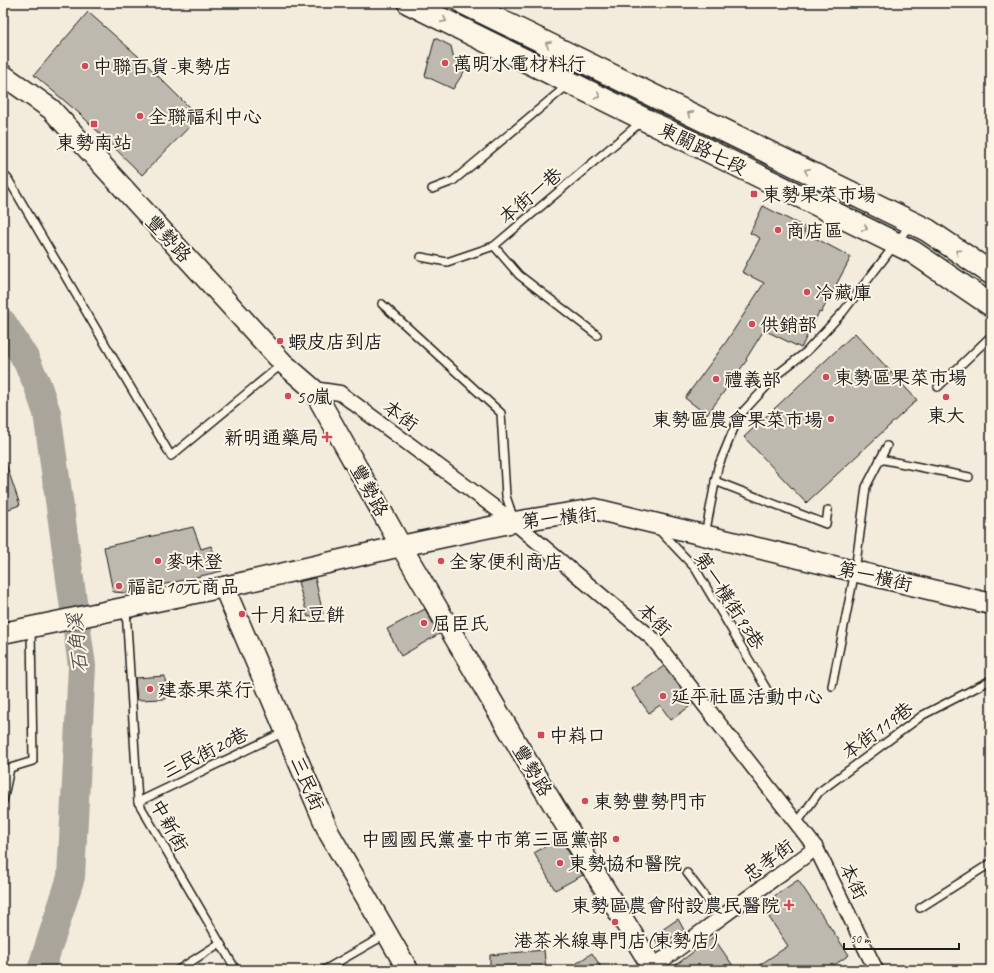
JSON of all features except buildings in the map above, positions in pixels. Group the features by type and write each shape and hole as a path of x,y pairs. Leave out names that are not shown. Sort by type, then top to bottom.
{"main road":[{"name":"東關路七段","path":"409,3 913,252 991,305"},
{"name":"東關路七段","path":"464,3 927,230 991,273"}],"street":[{"name":"豐勢路","path":"3,75 51,109 283,363 313,389 401,546 649,968"},
{"name":"本街","path":"313,389 340,393 514,522 653,640 816,848 876,970"},
{"name":"第一橫街","path":"3,633 224,587 401,546 514,522 595,509 991,604"},
{"name":"三民街","path":"224,587 329,833 408,970"},
{"name":"忠孝街","path":"649,968 721,918 816,848"}],"lane":[{"path":"432,189 453,181 570,83"},
{"name":"本街一巷","path":"422,257 447,262 494,246 644,119"},
{"path":"3,174 12,186 171,456 283,363"},
{"path":"705,535 718,467 739,416 779,373 806,352 843,312 912,223"},
{"path":"494,246 519,275 597,336"},
{"path":"382,304 501,413 506,496 514,522"},
{"path":"938,387 991,336"},
{"path":"832,686 855,571 866,487 887,446"},
{"path":"880,459 969,477"},
{"path":"715,481 826,524 828,510"},
{"name":"第一橫街93巷","path":"652,522 694,568 774,700"},
{"name":"中新街","path":"126,607 138,802 236,970"},
{"path":"3,801 10,768 32,761 31,628"},
{"name":"本街119巷","path":"797,823 819,792 923,716 991,680"},
{"name":"三民街20巷","path":"138,802 286,731"},
{"path":"920,908 991,863"},
{"path":"687,872 721,918"},
{"path":"324,970 387,934"},
{"path":"178,970 220,943"}],"waterway":[{"name":"石角溪","path":"3,323 25,358 37,384 47,413 82,666 71,877 41,970"}],"place":[{"name":"萬明水電材料行","path":"445,63"},
{"name":"中聯百貨-東勢店","path":"85,66"},
{"name":"全聯福利中心","path":"140,116"},
{"name":"東勢南站","path":"94,124"},
{"name":"東勢果菜市場","path":"754,194"},
{"name":"商店區","path":"778,230"},
{"name":"冷藏庫","path":"807,292"},
{"name":"供銷部","path":"752,324"},
{"name":"蝦皮店到店","path":"280,341"},
{"name":"東勢區果菜市場","path":"826,377"},
{"name":"禮義部","path":"716,379"},
{"name":"50嵐","path":"288,396"},
{"name":"東大","path":"946,397"},
{"name":"東勢區農會果菜市場","path":"831,419"},
{"name":"新明通藥局","path":"327,437"},
{"name":"麥味登","path":"158,561"},
{"name":"全家便利商店","path":"441,561"},
{"name":"福記10元商品","path":"119,586"},
{"name":"十月紅豆餅","path":"242,614"},
{"name":"屈臣氏","path":"424,623"},
{"name":"建泰果菜行","path":"150,689"},
{"name":"延平社區活動中心","path":"663,696"},
{"name":"中嵙口","path":"541,735"},
{"name":"東勢豐勢門市","path":"585,801"},
{"name":"中國國民黨臺中市第三區黨部","path":"616,839"},
{"name":"東勢協和醫院","path":"560,863"},
{"name":"東勢區農會附設農民醫院","path":"789,905"},
{"name":"港茶米線專門店(東勢店)","path":"615,922"}]}
